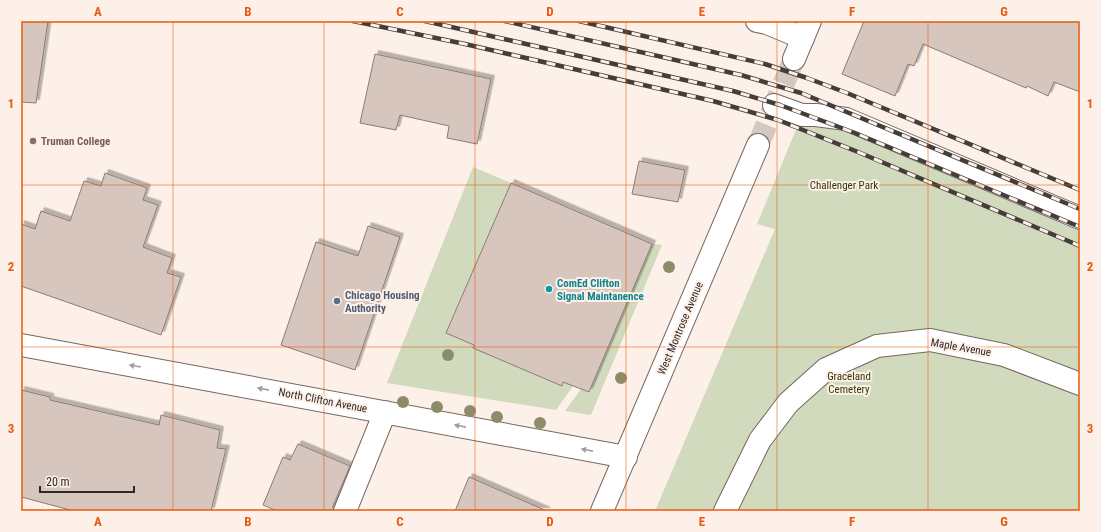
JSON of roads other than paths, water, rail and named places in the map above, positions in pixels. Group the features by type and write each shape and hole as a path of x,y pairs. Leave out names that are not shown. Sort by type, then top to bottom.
{"street":[{"path":"757,21 806,29 794,59"},
{"path":"774,105 802,115 816,115 846,119 1080,218"},
{"name":"West Montrose Avenue","path":"602,511 758,145"},
{"name":"Maple Avenue","path":"725,511 760,440 788,403 826,368 878,346 930,340 1004,355 1080,384"},
{"name":"North Clifton Avenue","path":"21,345 626,457"},
{"path":"345,511 386,412"}],"tunnel":[{"path":"758,145 794,59"}],"railway":[{"path":"353,21 465,44 713,101 778,120 858,152 1080,246"},
{"path":"425,21 733,91 780,105 855,133 1080,227"},
{"path":"505,21 741,75 801,93 1080,209"},
{"path":"579,21 765,64 807,78 847,93 1080,190"}],"place":[{"name":"Truman College","path":"33,141"},
{"name":"ComEd Clifton Signal Maintanence","path":"549,289"},
{"name":"Chicago Housing Authority","path":"337,301"}],"park label":[{"name":"Challenger Park","path":"844,185"},
{"name":"Graceland Cemetery","path":"849,382"}]}
